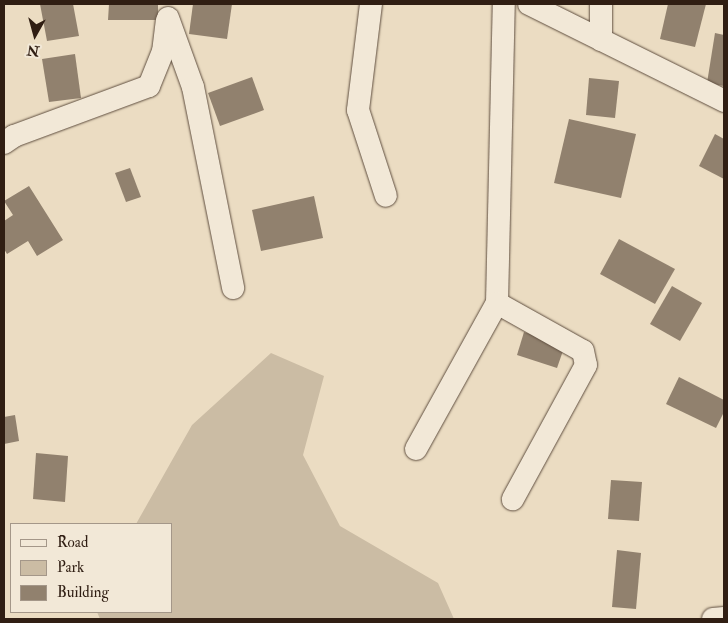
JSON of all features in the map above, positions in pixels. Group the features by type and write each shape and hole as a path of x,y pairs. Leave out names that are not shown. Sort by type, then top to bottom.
{"street":[{"path":"372,4 358,110 386,196"},
{"path":"416,449 497,302 504,4"},
{"path":"529,4 724,101"},
{"path":"601,4 601,40"},
{"path":"4,143 14,136 149,86 163,52 169,11"},
{"path":"169,11 193,87 233,288"},
{"path":"497,302 583,351 586,365 513,499"},
{"path":"713,619 724,618"}],"green space":[{"path":"271,353 324,376 303,455 340,526 438,583 454,619 100,619 97,613 172,613 172,523 137,523 192,425"}],"building":[{"path":"40,4 73,4 79,36 47,41"},
{"path":"109,4 158,4 158,20 108,20"},
{"path":"193,4 232,4 227,39 189,34"},
{"path":"668,4 706,4 695,47 660,39"},
{"path":"715,33 724,35 724,86 707,83"},
{"path":"75,54 81,98 49,102 42,59"},
{"path":"252,77 264,110 220,126 208,93"},
{"path":"589,78 619,81 615,118 586,115"},
{"path":"569,119 636,134 621,198 554,183"},
{"path":"715,134 724,139 724,179 699,166"},
{"path":"130,168 141,197 126,202 115,173"},
{"path":"29,186 63,240 37,256 28,241 7,254 4,249 4,221 13,215 4,201"},
{"path":"314,196 323,238 261,251 252,210"},
{"path":"619,239 675,269 655,304 600,274"},
{"path":"672,286 702,303 680,341 650,324"},
{"path":"524,332 565,345 557,368 517,355"},
{"path":"679,377 724,400 724,412 716,428 666,404"},
{"path":"15,415 19,441 4,444 4,417"},
{"path":"36,453 68,456 65,502 33,499"},
{"path":"611,480 642,482 639,521 608,519"},
{"path":"617,550 641,553 636,609 612,607"}]}
